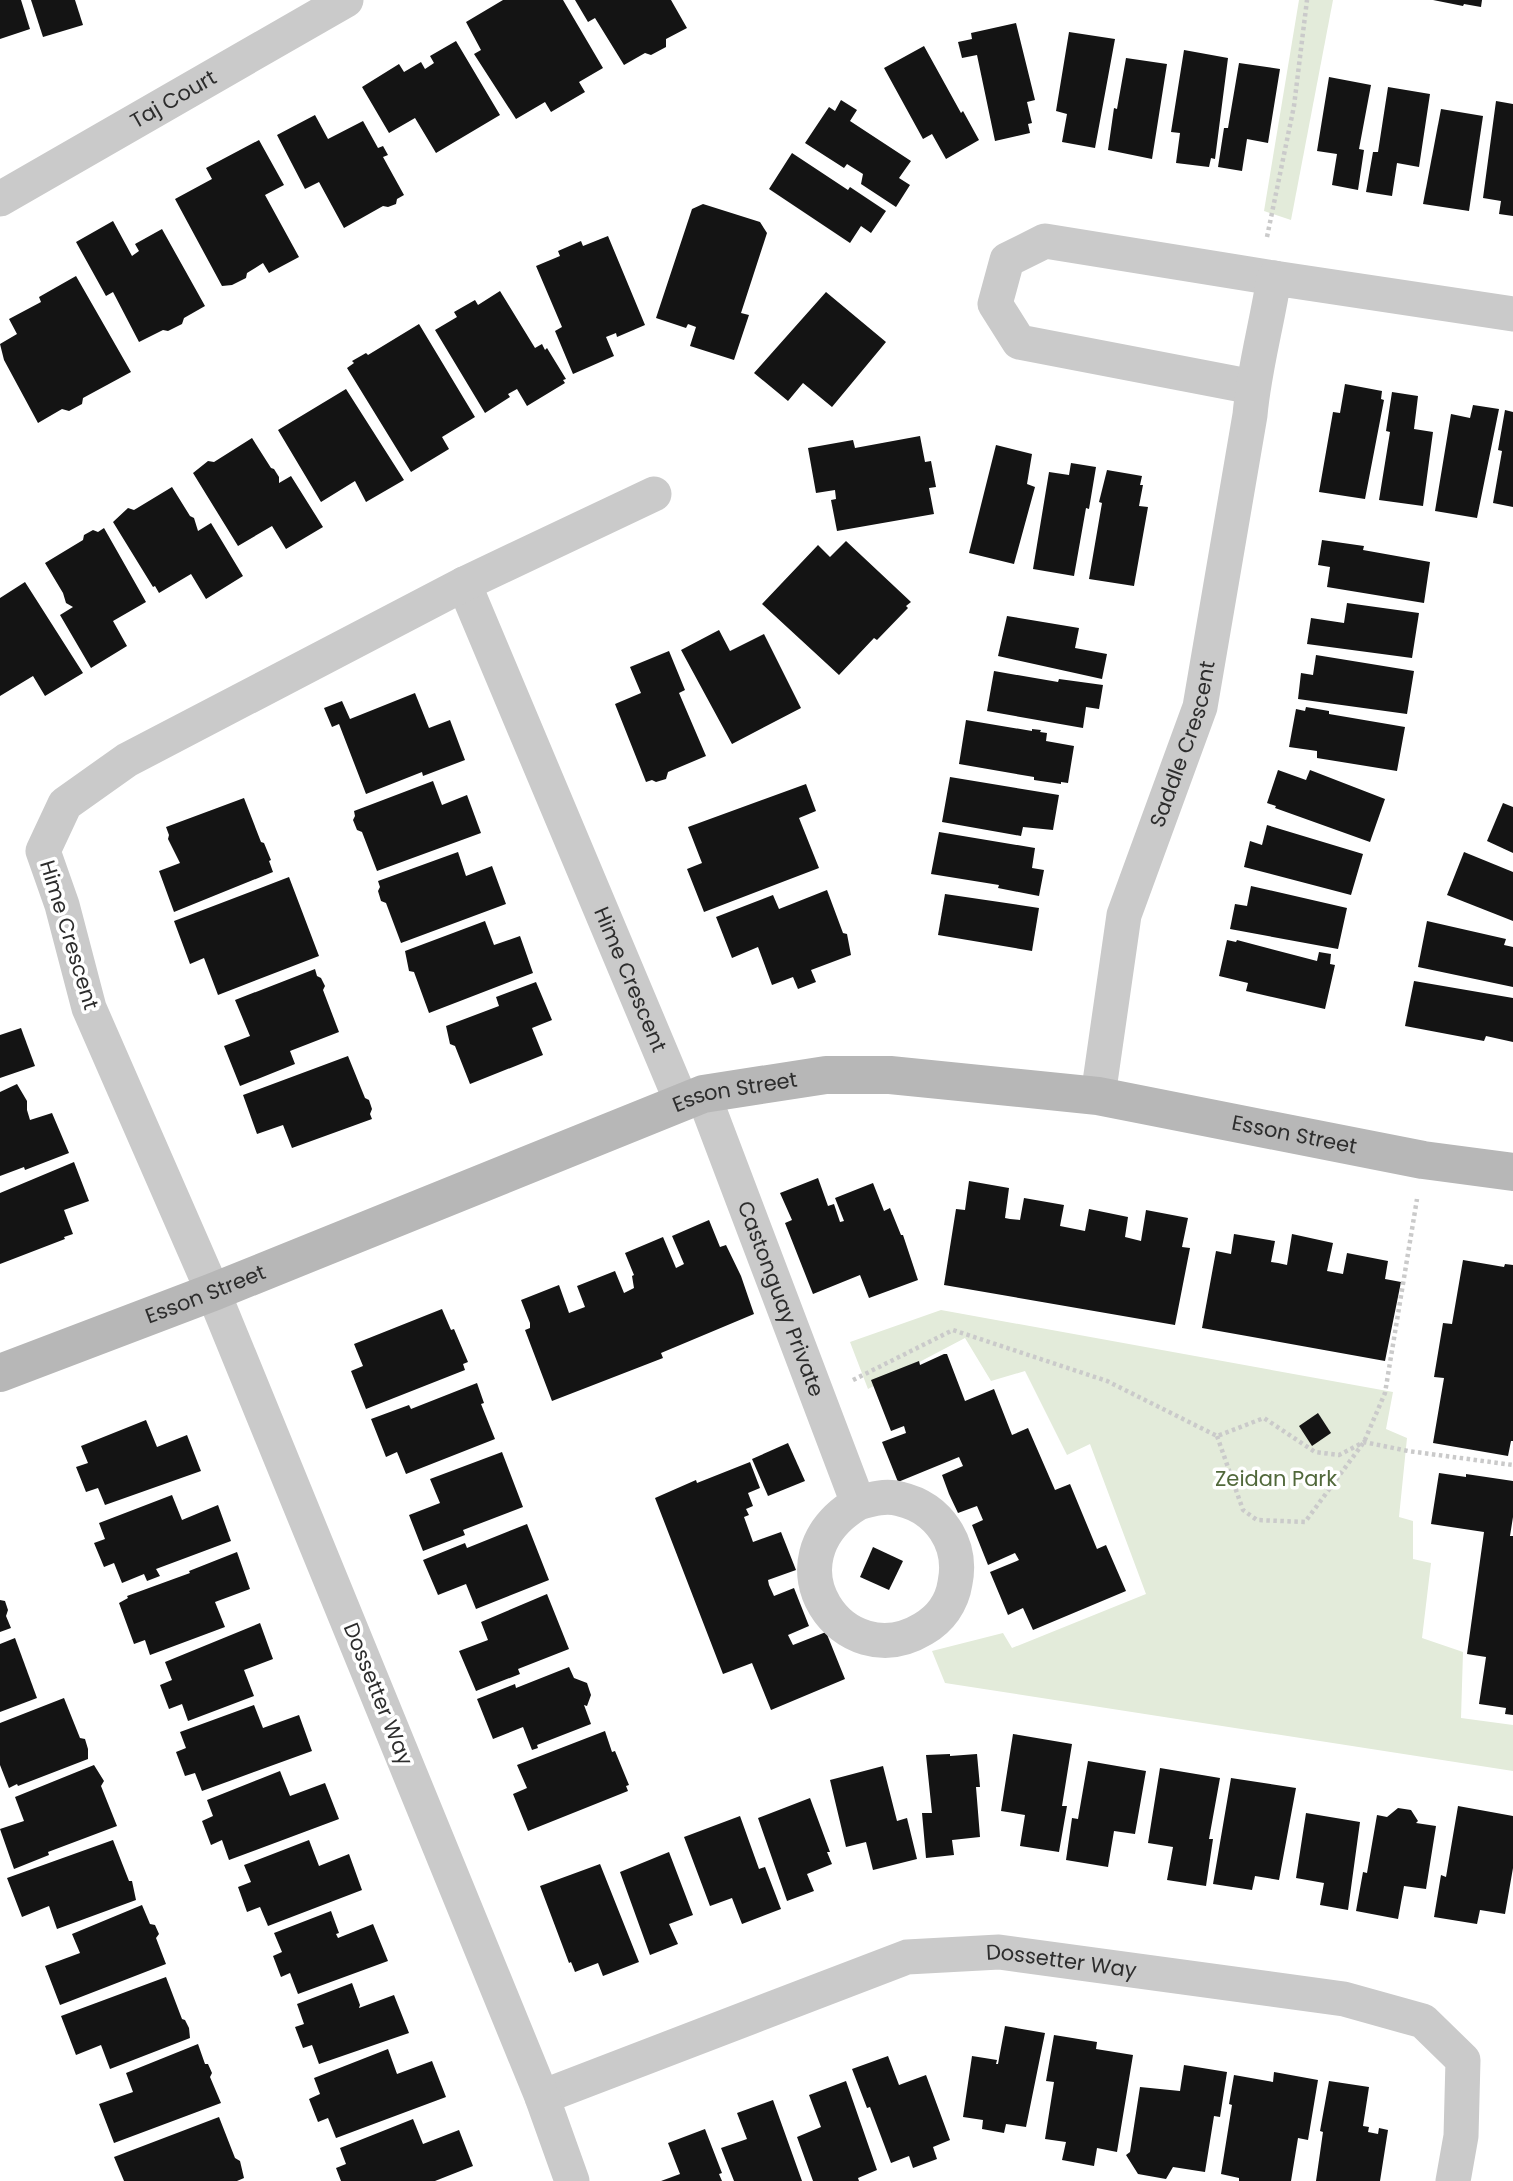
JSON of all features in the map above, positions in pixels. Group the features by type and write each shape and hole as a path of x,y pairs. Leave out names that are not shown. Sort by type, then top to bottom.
{"street":[{"name":"Taj Court","path":"0,199 346,0"},
{"path":"1253,387 1019,342 995,304 1007,260 1045,241 1513,314"},
{"name":"Saddle Crescent","path":"1098,1096 1124,915 1200,707 1253,387 1269,316 1266,277"},
{"name":"Hime Crescent","path":"213,1292 89,1008 62,905 43,851 65,804 127,760 464,584 654,494"},
{"name":"Hime Crescent","path":"464,584 692,1099"},
{"name":"Esson Street","path":"0,1373 213,1292 692,1099 826,1075 890,1074 1098,1096 1423,1160 1513,1172"},
{"name":"Castonguay Private","path":"692,1099 858,1503"},
{"name":"Dossetter Way","path":"213,1292 542,2097 572,2181"},
{"path":"878,1498 898,1498 918,1504 935,1516 947,1532 955,1550 958,1571 954,1591 945,1609 931,1624 914,1635 894,1641 874,1640 846,1628 824,1606 817,1588 814,1567 818,1547 827,1529 841,1513 858,1503 878,1498"},
{"name":"Dossetter Way","path":"542,2097 907,1957 999,1952 1344,1999 1423,2021 1463,2060 1461,2136 1453,2181"}],"path":[{"path":"1266,277 1294,106 1307,0"},
{"path":"817,1398 954,1330 1107,1381 1217,1436 1243,1510 1257,1520 1305,1522 1364,1442 1385,1393 1423,1160"},
{"path":"1217,1436 1264,1418 1315,1452 1339,1455 1364,1442 1408,1451 1513,1465"}],"green space":[{"path":"1299,0 1333,0 1291,220 1264,211"},
{"name":"Zeidan Park","path":"941,1310 1393,1392 1386,1429 1407,1438 1399,1517 1413,1521 1413,1559 1431,1563 1422,1638 1463,1652 1461,1718 1513,1725 1513,1771 945,1683 932,1651 1003,1633 1012,1648 1146,1594 1090,1444 1067,1455 1025,1371 991,1381 965,1338 868,1389 850,1342"}],"building":[{"path":"0,0 21,0 30,29 0,39"},
{"path":"31,0 75,0 83,25 43,37"},
{"path":"503,0 563,0 603,68 579,82 585,92 551,112 545,102 516,119 474,54 481,50 466,22"},
{"path":"575,0 671,0 687,28 666,39 666,47 651,55 645,53 624,65 595,18 588,22"},
{"path":"1433,0 1482,0 1481,7"},
{"path":"1016,23 1035,100 1027,102 1032,123 1028,124 1030,133 995,141 977,55 962,58 958,42 972,39 971,33"},
{"path":"1069,32 1115,39 1095,148 1062,142 1067,114 1056,111"},
{"path":"456,41 500,115 436,153 415,118 389,133 362,87 399,64 404,72 421,62 425,69 434,63 430,56"},
{"path":"924,46 979,140 946,159 932,134 923,139 884,68"},
{"path":"1184,50 1228,58 1215,159 1211,158 1209,167 1176,163 1180,133 1171,132"},
{"path":"1126,58 1167,64 1152,159 1108,150 1114,108 1117,109"},
{"path":"1239,63 1280,69 1268,143 1247,139 1242,171 1218,167"},
{"path":"1329,77 1371,85 1359,149 1364,150 1358,190 1332,185 1337,154 1317,151"},
{"path":"1388,87 1430,94 1419,167 1397,163 1392,196 1366,192 1373,152 1378,152"},
{"path":"841,100 857,110 850,121 911,161 899,178 910,185 896,207 861,184 863,174 847,164 844,168 805,143 829,107 835,111"},
{"path":"1496,101 1513,104 1513,216 1499,214 1501,201 1483,198"},
{"path":"1441,109 1483,116 1469,211 1423,204"},
{"path":"315,115 328,139 363,121 378,148 383,146 388,155 383,157 404,195 397,199 396,204 383,206 344,228 319,182 305,189 277,135"},
{"path":"259,140 284,185 265,195 299,257 269,273 263,263 247,273 246,278 232,285 222,286 175,199 212,179 206,168"},
{"path":"792,153 886,211 871,233 861,226 850,243 769,189"},
{"path":"703,204 760,222 767,233 741,313 749,315 734,360 690,346 696,327 688,324 686,328 656,318 692,209"},
{"path":"113,221 132,256 139,251 135,244 162,229 205,306 184,318 182,324 139,342 113,292 106,296 76,242"},
{"path":"608,236 645,325 617,337 616,333 606,337 614,356 573,374 555,331 562,327 536,266 560,256 558,251 581,241 583,246"},
{"path":"76,276 131,372 83,398 82,404 69,411 62,409 38,423 4,360 0,344 17,334 9,319 41,302 39,297"},
{"path":"500,291 535,348 542,344 545,350 547,348 566,379 563,380 565,383 527,406 517,389 508,394 510,397 485,413 435,330 457,317 454,312 475,300 478,305"},
{"path":"826,292 886,342 832,407 803,383 788,401 754,373"},
{"path":"419,324 475,417 442,437 449,449 411,472 347,368 354,363 352,361 366,353 368,355"},
{"path":"1345,384 1382,391 1381,399 1384,400 1365,499 1319,492 1333,412 1340,413"},
{"path":"346,389 404,480 366,502 355,481 321,502 278,430"},
{"path":"1392,392 1418,396 1414,429 1433,432 1423,506 1379,500 1390,432 1386,431"},
{"path":"1473,405 1499,409 1477,518 1435,511 1451,414 1470,418"},
{"path":"1505,410 1513,412 1513,507 1493,503 1502,451 1498,450"},
{"path":"920,436 925,462 931,461 936,487 929,488 934,514 837,531 831,500 836,499 835,490 816,493 808,448 853,440 855,448"},
{"path":"252,438 279,477 279,483 291,476 323,527 286,549 272,526 238,546 193,473 208,461 214,462"},
{"path":"996,445 1032,454 1027,484 1035,487 1014,564 969,553"},
{"path":"1071,463 1096,467 1074,576 1033,569 1049,472 1069,475"},
{"path":"1107,470 1142,476 1139,506 1148,507 1134,586 1089,579 1102,503 1099,502"},
{"path":"172,487 190,516 194,518 198,531 211,523 243,576 206,599 191,574 159,593 113,522 128,508 134,510"},
{"path":"104,528 146,602 113,621 127,646 91,668 60,615 73,607 66,603 45,563 83,540 84,535"},
{"path":"1322,540 1364,546 1363,550 1430,562 1424,603 1327,587 1330,567 1318,565"},
{"path":"846,541 911,602 877,640 874,638 839,675 762,604 818,545 830,557"},
{"path":"25,582 83,673 45,696 33,676 0,696 0,598"},
{"path":"1347,603 1419,613 1412,658 1307,644 1311,618 1344,623"},
{"path":"1007,616 1079,628 1075,648 1107,654 1102,679 998,656"},
{"path":"719,630 730,651 764,634 801,708 732,744 681,650"},
{"path":"669,651 685,690 679,693 706,756 668,772 666,779 646,782 615,704 641,693 630,667"},
{"path":"1316,655 1414,671 1407,714 1298,699 1301,673 1313,675"},
{"path":"994,671 1058,682 1059,679 1103,685 1099,709 1086,707 1083,728 987,711"},
{"path":"415,693 429,728 450,720 465,760 423,776 422,772 366,794 339,724 332,727 324,708 342,701 350,719"},
{"path":"1306,707 1329,711 1329,714 1405,727 1397,771 1317,758 1317,751 1289,747 1296,709 1305,711"},
{"path":"966,720 1032,731 1041,730 1040,732 1047,733 1046,741 1074,746 1068,783 1034,780 1034,777 959,764"},
{"path":"1278,770 1306,780 1310,770 1385,799 1370,842 1267,803"},
{"path":"950,777 1059,795 1053,830 1023,827 1021,836 942,822"},
{"path":"433,781 442,805 467,795 481,833 377,871 362,832 357,830 353,820 354,811"},
{"path":"806,784 816,811 799,818 819,868 704,912 687,869 702,863 688,827"},
{"path":"244,798 271,860 269,861 273,872 174,912 159,871 180,863 168,839 166,827"},
{"path":"1503,803 1513,807 1513,853 1487,841"},
{"path":"1267,825 1363,854 1351,895 1244,867 1250,841 1262,845"},
{"path":"939,832 1035,848 1032,868 1044,870 1039,896 998,888 999,885 931,874"},
{"path":"458,852 466,876 492,866 506,904 401,943 386,903 381,901 378,881"},
{"path":"1464,852 1513,872 1513,921 1447,895"},
{"path":"289,877 319,956 218,995 204,958 190,964 174,921"},
{"path":"1251,886 1347,908 1338,949 1230,929 1235,904 1247,906"},
{"path":"827,890 843,933 847,934 851,955 811,970 816,982 798,989 793,977 772,985 758,947 732,958 716,917 773,895 779,909"},
{"path":"945,894 1039,908 1032,951 938,935"},
{"path":"485,921 494,945 520,936 533,973 429,1013 414,972 409,971 405,951"},
{"path":"1427,921 1506,939 1504,945 1513,947 1513,987 1418,967"},
{"path":"1227,940 1237,940 1317,961 1319,952 1331,954 1330,964 1335,965 1325,1009 1246,991 1248,983 1219,976"},
{"path":"315,969 325,986 323,990 339,1032 290,1051 295,1064 240,1086 224,1046 250,1036 235,1000"},
{"path":"1414,981 1513,998 1513,1042 1486,1036 1484,1041 1405,1026"},
{"path":"536,982 552,1020 532,1028 543,1055 470,1084 455,1046 450,1044 446,1026 499,1006 496,997"},
{"path":"21,1028 35,1066 0,1078 0,1035"},
{"path":"348,1056 365,1098 369,1100 372,1119 292,1148 283,1125 257,1134 243,1095"},
{"path":"17,1084 27,1101 30,1120 52,1113 69,1153 25,1170 24,1167 0,1176 0,1092"},
{"path":"74,1162 89,1201 64,1210 73,1234 0,1264 0,1193"},
{"path":"818,1178 828,1206 834,1204 840,1222 844,1221 835,1198 873,1183 884,1211 890,1208 903,1235 918,1280 869,1298 860,1275 813,1294 785,1223 792,1220 780,1193"},
{"path":"969,1181 1009,1188 1005,1218 1010,1219 1020,1220 1024,1198 1064,1205 1060,1226 1085,1231 1089,1209 1128,1217 1125,1237 1141,1241 1146,1210 1188,1218 1182,1247 1190,1248 1175,1325 944,1285 956,1209 965,1210"},
{"path":"709,1220 720,1247 726,1245 741,1276 754,1314 661,1353 663,1358 552,1401 525,1330 530,1328 530,1323 521,1300 559,1285 569,1313 585,1307 577,1286 615,1271 624,1293 634,1288 634,1275 625,1253 663,1237 676,1268 684,1264 672,1236"},
{"path":"1234,1234 1275,1241 1271,1262 1287,1265 1292,1234 1333,1243 1327,1271 1343,1274 1347,1253 1388,1261 1385,1279 1401,1282 1385,1361 1202,1328 1216,1251 1231,1254"},
{"path":"1463,1260 1504,1267 1505,1264 1513,1265 1513,1441 1508,1456 1433,1443 1444,1378 1434,1377 1443,1323 1452,1324"},
{"path":"442,1309 468,1362 463,1364 465,1370 366,1409 351,1371 363,1366 354,1344"},
{"path":"947,1354 965,1401 994,1389 1012,1435 1028,1428 1055,1490 1070,1484 1097,1549 1106,1545 1126,1591 1033,1630 1023,1608 1008,1615 990,1572 1019,1560 1015,1553 988,1565 972,1525 983,1520 977,1506 958,1513 949,1494 942,1475 963,1466 959,1457 898,1482 882,1442 906,1433 904,1426 891,1431 871,1380 919,1361 920,1365"},
{"path":"477,1383 484,1403 481,1404 495,1439 406,1474 397,1452 386,1457 371,1419 409,1405 411,1409"},
{"path":"1318,1413 1331,1433 1312,1446 1299,1426"},
{"path":"146,1420 157,1447 187,1435 201,1471 105,1505 98,1488 86,1492 76,1467 88,1463 81,1446"},
{"path":"788,1443 805,1481 768,1496 752,1459"},
{"path":"502,1452 523,1507 463,1530 465,1535 423,1551 409,1515 440,1503 430,1479"},
{"path":"750,1462 760,1488 748,1493 753,1506 746,1509 749,1515 744,1517 753,1542 781,1532 796,1570 768,1580 769,1585 774,1596 794,1588 809,1626 788,1635 793,1645 826,1632 845,1679 771,1710 752,1663 723,1674 655,1498 696,1480 697,1483"},
{"path":"1439,1473 1513,1481 1510,1536 1513,1536 1513,1715 1505,1714 1506,1708 1479,1704 1486,1657 1467,1654 1484,1532 1431,1524"},
{"path":"172,1495 182,1520 218,1505 231,1541 156,1569 160,1576 147,1581 144,1574 122,1583 114,1563 104,1567 94,1543 105,1539 99,1523"},
{"path":"527,1524 549,1580 476,1609 466,1584 438,1595 423,1560 465,1543 467,1548"},
{"path":"873,1547 903,1561 889,1590 860,1577"},
{"path":"237,1552 250,1589 215,1602 225,1627 150,1655 145,1640 134,1644 119,1603 128,1598 127,1596"},
{"path":"547,1594 569,1649 518,1669 520,1674 476,1691 459,1651 488,1640 481,1622"},
{"path":"0,1600 5,1601 8,1610 6,1616 11,1628 0,1632"},
{"path":"260,1623 273,1659 244,1670 254,1696 188,1721 182,1704 169,1709 160,1685 172,1680 165,1662"},
{"path":"15,1638 37,1698 0,1712 0,1644"},
{"path":"569,1667 574,1678 587,1683 591,1695 587,1706 584,1705 591,1724 537,1745 538,1748 532,1750 523,1727 493,1739 477,1699 515,1684 516,1688"},
{"path":"64,1698 80,1738 85,1739 88,1759 9,1788 0,1765 0,1723"},
{"path":"254,1705 263,1728 299,1715 312,1751 202,1791 195,1773 185,1776 176,1752 186,1748 180,1732"},
{"path":"605,1731 612,1752 615,1751 629,1785 626,1786 628,1791 528,1831 513,1794 527,1788 517,1765"},
{"path":"1013,1734 1072,1744 1062,1806 1067,1806 1059,1852 1020,1846 1025,1815 1001,1811"},
{"path":"977,1754 980,1787 976,1787 980,1837 952,1840 954,1855 926,1858 922,1813 932,1813 926,1755"},
{"path":"1088,1761 1146,1771 1135,1834 1114,1831 1108,1867 1066,1860 1072,1818 1078,1819"},
{"path":"94,1765 104,1781 101,1786 117,1826 48,1852 49,1855 14,1869 0,1829 24,1821 15,1797"},
{"path":"883,1766 897,1821 907,1818 917,1859 873,1870 866,1842 846,1847 830,1780"},
{"path":"1160,1768 1220,1778 1209,1839 1213,1839 1206,1886 1167,1880 1173,1847 1148,1843"},
{"path":"280,1771 290,1796 325,1783 339,1819 229,1860 222,1840 211,1845 202,1821 213,1816 207,1800"},
{"path":"1231,1778 1296,1788 1279,1880 1255,1876 1252,1890 1213,1884"},
{"path":"810,1798 832,1864 807,1874 814,1891 787,1901 758,1818"},
{"path":"1458,1806 1513,1816 1513,1868 1505,1914 1480,1910 1477,1924 1434,1917 1441,1875 1446,1877"},
{"path":"1398,1808 1411,1810 1418,1821 1416,1823 1436,1826 1426,1889 1404,1886 1398,1919 1356,1911 1363,1872 1367,1873 1377,1815 1387,1817"},
{"path":"1306,1813 1360,1822 1348,1910 1320,1905 1324,1883 1296,1878"},
{"path":"740,1816 759,1869 765,1867 781,1909 742,1924 732,1898 710,1906 684,1837"},
{"path":"113,1840 129,1881 132,1881 136,1900 57,1929 49,1906 22,1917 7,1878"},
{"path":"309,1840 319,1866 349,1854 362,1890 268,1926 260,1907 247,1912 238,1887 251,1882 244,1865"},
{"path":"669,1852 693,1915 669,1924 678,1944 650,1955 620,1872"},
{"path":"600,1864 639,1962 603,1976 598,1963 575,1972 571,1962 569,1963 540,1886"},
{"path":"142,1905 150,1924 155,1925 159,1934 156,1938 166,1964 60,2005 45,1966 80,1953 72,1934"},
{"path":"331,1911 339,1933 336,1934 338,1938 373,1924 388,1961 298,1994 290,1973 281,1977 273,1956 282,1952 274,1933"},
{"path":"166,1977 182,2019 189,2028 190,2038 110,2069 101,2045 76,2055 61,2016"},
{"path":"352,1983 359,2008 394,1995 409,2033 319,2064 312,2045 303,2048 295,2027 304,2024 297,2004"},
{"path":"1005,2026 1045,2033 1026,2127 1006,2124 1004,2133 982,2129 983,2120 963,2117 972,2056 997,2060 998,2064"},
{"path":"1054,2035 1097,2042 1096,2049 1133,2055 1117,2152 1097,2148 1094,2166 1062,2160 1066,2142 1045,2139 1054,2082 1046,2081"},
{"path":"198,2044 205,2064 208,2064 212,2073 210,2077 221,2103 114,2143 99,2104 133,2092 126,2073"},
{"path":"388,2049 397,2074 432,2061 446,2097 336,2138 328,2118 318,2122 309,2099 320,2094 314,2078"},
{"path":"888,2056 899,2085 926,2075 950,2140 933,2147 937,2159 913,2168 909,2156 891,2163 852,2069"},
{"path":"1184,2065 1227,2072 1220,2117 1214,2116 1205,2172 1173,2167 1166,2179 1138,2174 1126,2155 1130,2152 1140,2087 1180,2091"},
{"path":"1274,2072 1318,2080 1308,2140 1298,2138 1291,2181 1239,2181 1239,2178 1221,2174 1234,2075 1273,2082"},
{"path":"846,2081 877,2170 858,2178 859,2181 813,2181 797,2137 821,2127 809,2095"},
{"path":"1329,2081 1369,2087 1363,2126 1369,2127 1368,2132 1378,2134 1379,2128 1388,2130 1380,2181 1316,2181 1323,2132 1320,2131"},
{"path":"773,2100 802,2181 734,2181 721,2148 747,2139 737,2113"},
{"path":"219,2117 235,2158 240,2161 244,2178 237,2181 124,2181 114,2157"},
{"path":"413,2119 423,2144 459,2130 473,2166 435,2181 341,2181 336,2168 346,2164 340,2148"},
{"path":"705,2129 722,2173 719,2174 722,2181 661,2181 680,2174 668,2143"}]}
